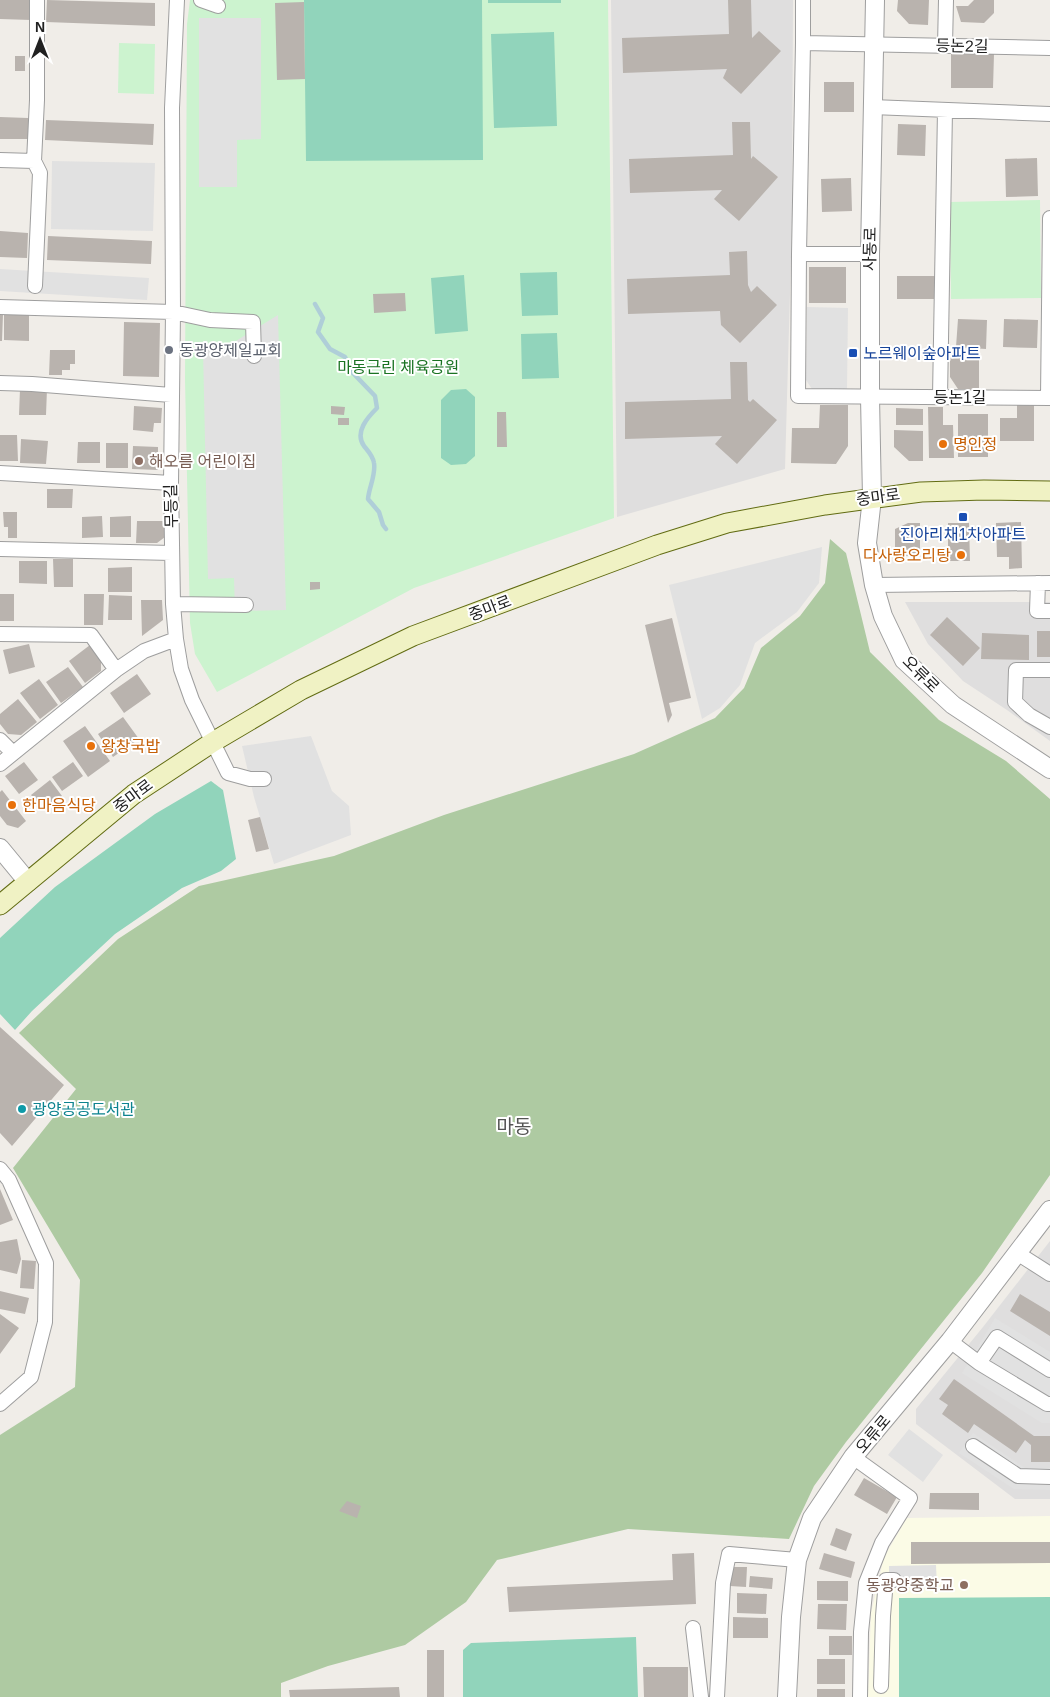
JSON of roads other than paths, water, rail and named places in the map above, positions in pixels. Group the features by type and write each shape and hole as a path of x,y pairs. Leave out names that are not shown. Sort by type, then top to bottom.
{"main road":[{"name":"중마로","path":"0,905 134,794 213,742 301,690 413,636 657,545 727,523 872,498 921,492 984,490 1050,491"}],"street":[{"path":"35,286 40,173 34,161 37,100 36,0"},
{"name":"무등길","path":"177,0 172,108 173,312 171,395 173,604 176,639 181,669 192,700 228,773 250,779 264,779"},
{"path":"201,0 218,6"},
{"path":"804,0 799,254 870,254"},
{"name":"사동로","path":"872,498 870,254 875,0"},
{"path":"945,46 946,0"},
{"name":"등논2길","path":"803,43 1050,48"},
{"path":"872,107 1050,114"},
{"path":"940,397 945,110"},
{"path":"0,160 34,161"},
{"path":"1049,398 1050,218"},
{"name":"등논1길","path":"799,254 798,396 1049,398"},
{"path":"0,307 173,312 210,320 254,322 254,356"},
{"path":"0,383 171,395"},
{"path":"0,473 171,483"},
{"name":"오류로","path":"872,498 866,544 874,585 883,616 904,660 953,705 1050,768"},
{"path":"0,548 172,553"},
{"path":"874,585 1044,583 1037,611 1050,611"},
{"path":"173,604 246,605"},
{"path":"0,634 92,635 116,670"},
{"path":"0,764 116,670 144,651 176,639"},
{"path":"1050,670 1016,670 1015,702 1029,715 1050,727"},
{"path":"0,740 13,753"},
{"path":"0,848 28,882"},
{"path":"0,1169 9,1180 46,1263 46,1322 31,1377 0,1404"},
{"name":"오류로","path":"787,1697 791,1617 797,1560 812,1518 853,1458 950,1341 1050,1210"},
{"path":"1017,1253 1050,1274"},
{"path":"978,1363 997,1337 1050,1370"},
{"path":"950,1341 978,1363 1050,1404"},
{"path":"973,1446 1018,1476 1050,1477"},
{"path":"853,1458 910,1498 882,1542 866,1583 861,1632 860,1692 881,1692 886,1580 894,1580"},
{"path":"717,1697 723,1583 729,1554 797,1560"},
{"path":"693,1628 701,1697"}],"waterway":[{"path":"315,304 323,318 318,332 330,349 345,357 352,372 375,396 377,408 363,425 361,441 374,463 368,499 379,512 386,529"}],"place":[{"name":"동광양제일교회","path":"169,350"},
{"name":"노르웨이숲아파트","path":"853,353"},
{"name":"명인정","path":"943,444"},
{"name":"해오름 어린이집","path":"139,461"},
{"name":"진아리채1차아파트","path":"963,517"},
{"name":"다사랑오리탕","path":"961,555"},
{"name":"왕창국밥","path":"91,746"},
{"name":"한마음식당","path":"12,805"},
{"name":"광양공공도서관","path":"22,1109"},
{"name":"동광양중학교","path":"964,1585"}],"district":[{"name":"마동","path":"514,1126"}],"park label":[{"name":"마동근린 체육공원","path":"398,367"}]}
